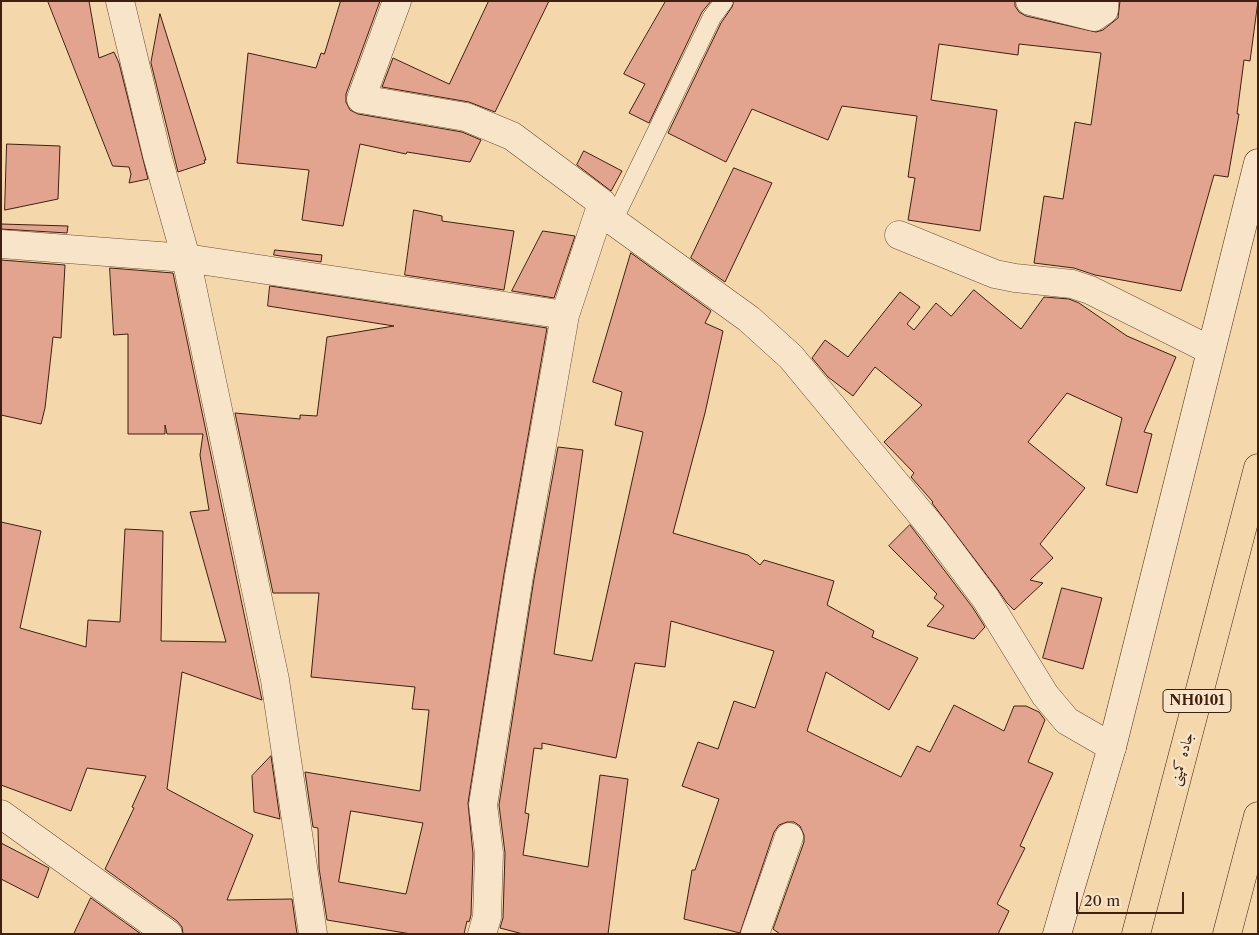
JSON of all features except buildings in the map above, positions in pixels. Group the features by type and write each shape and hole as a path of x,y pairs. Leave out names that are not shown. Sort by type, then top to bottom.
{"highway":[{"name":"جاده کمپنی","path":"1136,934 1258,468"},
{"path":"1226,934 1258,816"}],"street":[{"path":"120,1 157,155 186,258 275,680 313,934"},
{"path":"397,1 361,99 466,117 512,136 749,320 791,358 935,530 986,599 1045,695 1067,721 1112,746"},
{"path":"1030,1 1094,17 1104,10 1104,1"},
{"path":"1056,934 1112,746 1258,163"},
{"path":"482,934 486,918 489,853 483,805 519,576 565,315 608,212"},
{"path":"899,235 995,274 1072,284 1090,290 1210,350"},
{"path":"1,244 186,258 565,315"},
{"path":"1,814 168,934"},
{"path":"755,934 789,837"}],"lane":[{"path":"608,212 712,17 724,1"}]}
